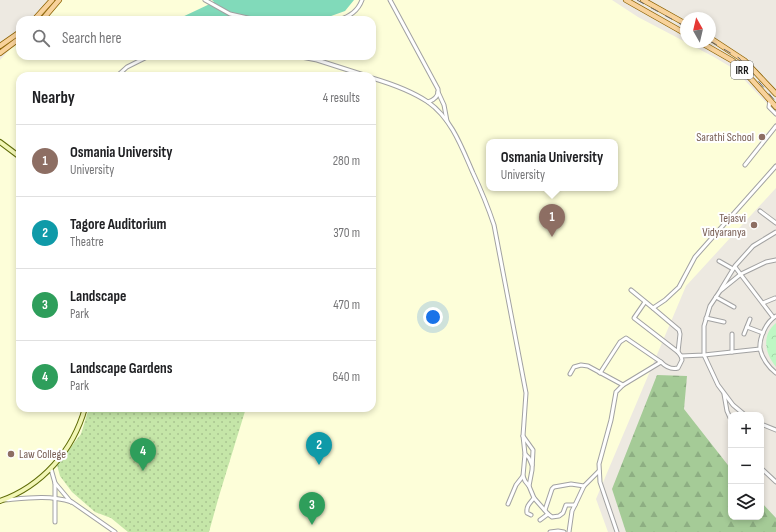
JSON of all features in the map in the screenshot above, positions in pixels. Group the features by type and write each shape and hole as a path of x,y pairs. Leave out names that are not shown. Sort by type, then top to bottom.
{"main road":[{"path":"38,16 52,0"},
{"path":"45,16 59,0"},
{"path":"643,0 680,21"},
{"path":"630,1 680,30"},
{"path":"0,46 16,35"},
{"path":"0,53 16,41"},
{"name":"IRR","path":"716,42 745,61 776,94"},
{"name":"IRR","path":"710,48 733,61 776,107"},
{"path":"0,142 16,154"},
{"path":"2,500 29,487 51,469 69,445 77,430 84,412"}],"street":[{"path":"205,0 230,14 239,16"},
{"path":"346,16 360,6 362,0"},
{"path":"390,0 438,88 448,123"},
{"path":"121,72 127,67 141,60"},
{"path":"317,60 354,72"},
{"path":"376,80 411,93 428,102 448,123 465,153 494,225 526,393 523,436 525,481 534,498 552,517 559,516 566,506 575,505"},
{"path":"428,102 433,100 438,92"},
{"path":"770,100 769,107 776,114"},
{"path":"745,165 776,126"},
{"path":"653,308 665,300 678,287 695,257 776,166"},
{"path":"760,211 776,223"},
{"path":"741,412 733,405 718,385 704,355 704,326 710,306 734,268 753,246 776,232"},
{"path":"720,291 741,274 766,262 776,260"},
{"path":"719,261 734,268 741,274 775,316 763,333 760,349 766,364 776,373"},
{"path":"631,290 678,330 680,334 678,352"},
{"path":"716,298 734,307"},
{"path":"763,303 776,298"},
{"path":"600,373 620,342 626,338 669,368 678,368 681,356 678,352 634,318 645,302"},
{"path":"706,318 724,322"},
{"path":"744,334 750,319"},
{"path":"747,327 763,333"},
{"path":"732,334 732,352"},
{"path":"681,356 760,349"},
{"path":"617,532 600,482 599,471 599,464 611,420 616,392 622,385 661,362"},
{"path":"570,374 574,367 581,364 588,366 622,385"},
{"path":"724,392 728,413"},
{"path":"764,425 776,430"},
{"path":"523,436 533,450 532,474 529,486"},
{"path":"525,454 529,458 532,466"},
{"path":"51,469 54,483 55,522"},
{"path":"569,532 572,511 584,486 599,471"},
{"path":"764,471 776,482"},
{"path":"508,504 516,485 524,475 532,474"},
{"path":"54,483 72,502 115,532"},
{"path":"545,510 554,487 571,484 584,486"},
{"path":"2,500 38,497 55,498 72,502"},
{"path":"531,515 527,513 526,509 534,498"},
{"path":"540,520 548,514"},
{"path":"550,532 564,532"}],"shaded area":[{"path":"56,0 612,0 638,17 680,39 680,48 697,48 734,69 776,113 776,188 686,286 596,499 608,532 0,532 0,60 16,43 16,60 376,60 376,16 41,16"}],"green space":[{"path":"212,0 354,0 345,11 331,16 184,16 214,2"},
{"path":"776,323 776,367 769,356 766,345 768,333"},
{"path":"657,375 687,376 684,409 728,465 728,520 764,520 764,505 776,518 776,532 626,532 612,489"},
{"path":"88,412 245,412 209,532 128,532 111,518 95,512 72,492 60,476 57,465 81,434"}],"railway":[{"path":"637,0 680,24"},
{"path":"716,45 739,58 776,102"}],"place":[{"name":"Sarathi School","path":"762,137"},
{"name":"Tejasvi Vidyaranya","path":"754,225"},
{"name":"Osmania University","path":"552,237"},
{"name":"Law College","path":"11,454"},
{"name":"Tagore Auditorium","path":"319,465"},
{"name":"Landscape Gardens","path":"143,471"},
{"name":"Landscape","path":"312,525"}]}
